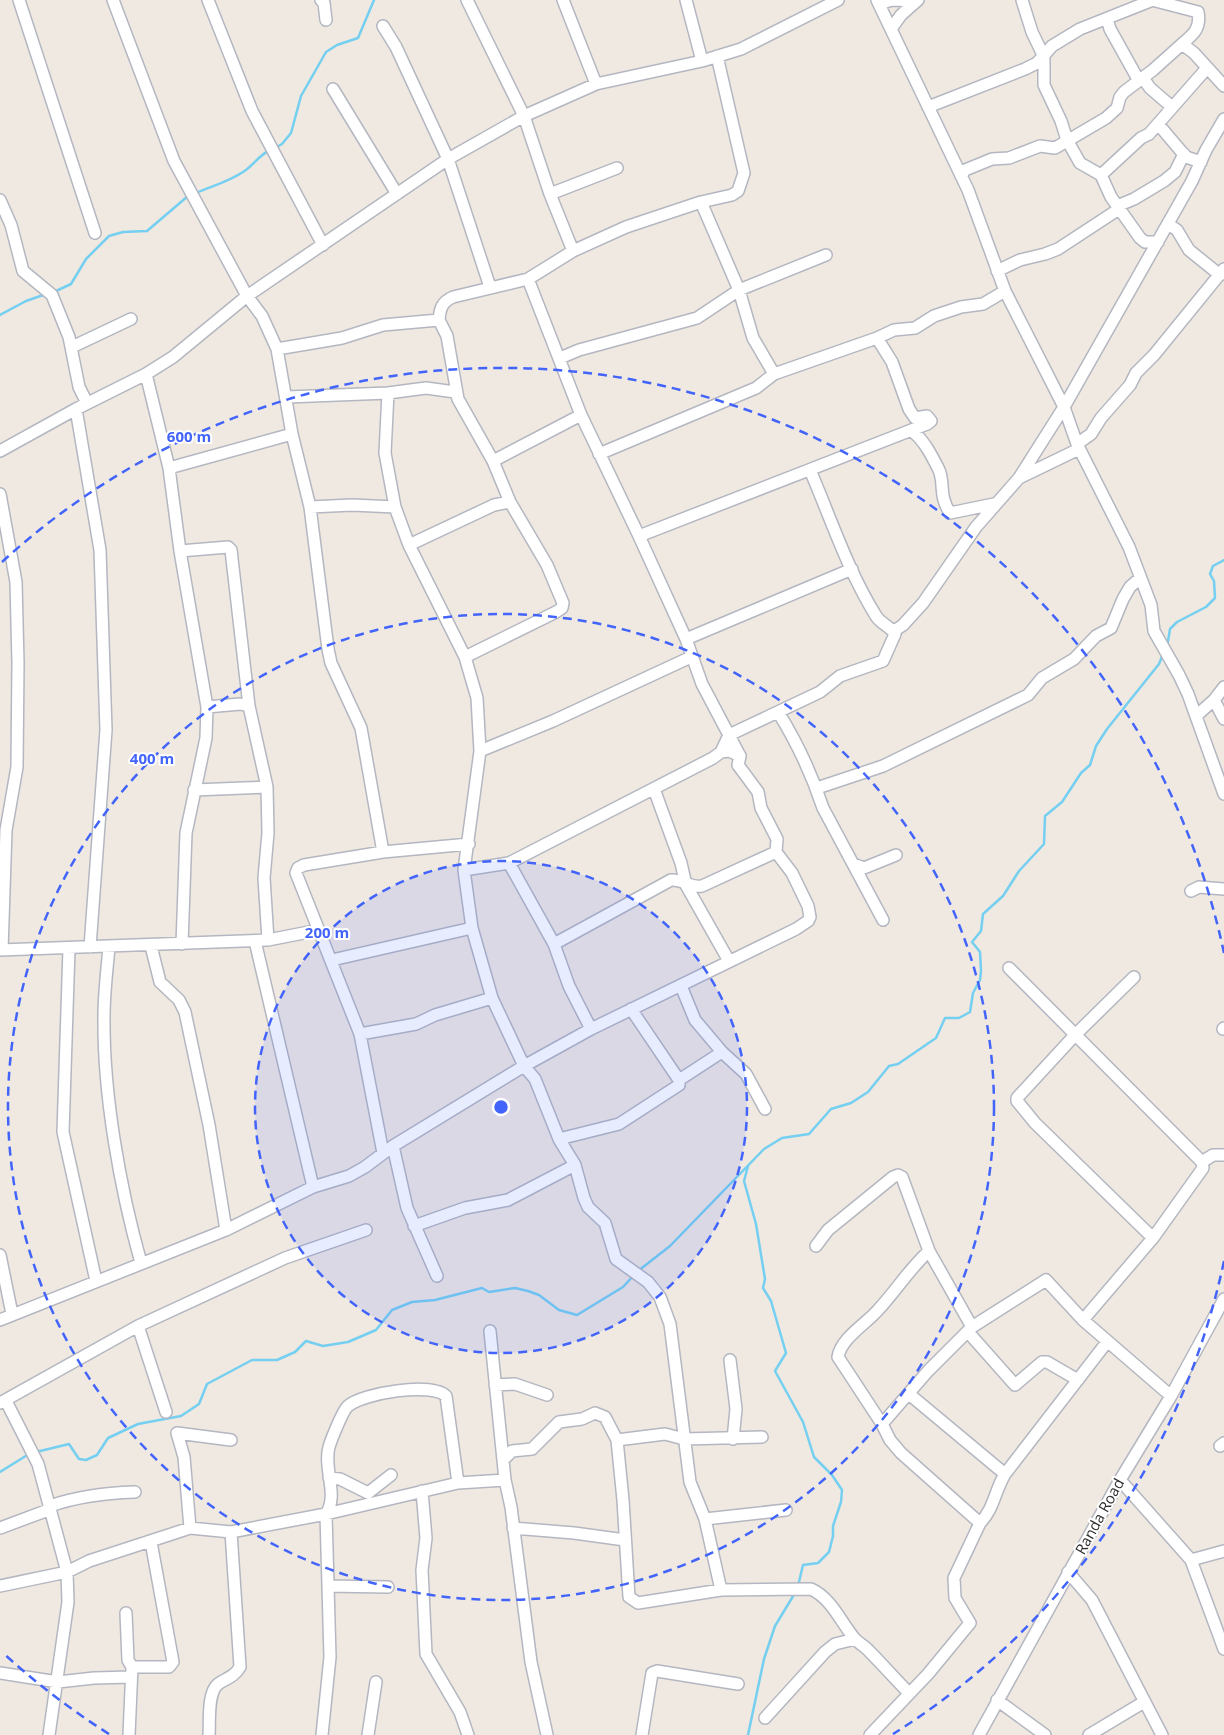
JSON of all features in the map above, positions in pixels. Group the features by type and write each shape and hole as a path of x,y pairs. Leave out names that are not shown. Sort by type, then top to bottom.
{"street":[{"path":"19,0 95,233"},
{"path":"113,0 174,162 247,296 262,316 277,349 287,397 292,434 310,507 328,649 331,663 361,728 383,852"},
{"path":"208,0 252,111 323,245"},
{"path":"321,0 324,4 326,20"},
{"path":"467,0 524,116 550,194 573,251"},
{"path":"563,0 596,84"},
{"path":"686,0 702,61"},
{"path":"0,451 76,409 146,374 173,357 247,296 448,159 524,116 596,84 702,61 741,50 838,0"},
{"path":"917,0 878,2 961,176 1005,291 1064,407 1078,447 1115,517 1151,605 1154,631 1180,674 1224,794"},
{"path":"891,29 901,15 917,0"},
{"path":"1022,0 1032,32 1044,57 1044,85 1061,121 1067,140 1080,163 1101,176 1118,208 1140,238 1145,242 1158,242"},
{"path":"928,107 996,82 1037,63 1052,46 1080,29 1152,0 1198,12 1200,21 1196,32 1141,80 1124,92 1120,97 1117,108 1112,113 1055,148 1040,146 1009,158 992,159 965,170 961,176"},
{"path":"1106,19 1110,29 1141,80 1172,107"},
{"path":"383,26 396,47 448,159 490,288"},
{"path":"1182,44 1224,86"},
{"path":"465,658 562,608 563,603 547,565 510,502 493,461 455,392 449,344 439,320 440,309 444,301 453,297 528,279 573,251 626,227 701,202 732,195 738,191 744,173 717,56"},
{"path":"1101,176 1141,138 1150,134 1207,68"},
{"path":"333,89 397,194"},
{"path":"894,631 922,603 976,527 994,504 1019,478 1064,407 1168,224 1224,119"},
{"path":"1158,124 1184,154 1201,162"},
{"path":"997,271 1020,260 1058,249 1118,208 1164,181 1175,172 1184,154"},
{"path":"550,194 617,168"},
{"path":"0,200 11,225 24,271 52,295 72,346 78,387 88,403"},
{"path":"701,202 739,290 753,338 774,374"},
{"path":"1019,478 1078,447 1091,434 1101,418 1130,385 1136,373 1154,355 1222,272 1189,250 1177,230 1168,224"},
{"path":"560,358 579,350 697,318 739,290 826,255"},
{"path":"0,1320 226,1230 313,1187 349,1176 393,1146 524,1066 591,1029 796,929 808,921 810,917 808,906 792,873 776,852 775,834 761,808 758,792 738,765 740,756 702,684 686,639 640,536 581,415 528,279"},
{"path":"599,454 756,388 774,374 894,330 915,328 934,316 961,307 983,304 1005,291"},
{"path":"72,346 131,319"},
{"path":"277,349 342,338 383,325 439,320"},
{"path":"640,536 912,431 931,421 927,416 915,418 909,408 892,362 876,338"},
{"path":"146,374 169,468 180,552 206,707 206,738 186,833 182,944"},
{"path":"287,397 388,393 426,388 455,392"},
{"path":"388,393 385,453 395,507 409,545 465,658 477,698 480,751 464,870 472,928 492,998 524,1066 535,1079 559,1139 576,1165 588,1207 605,1223 616,1259 648,1282 660,1297 672,1332 690,1482 705,1519 721,1590"},
{"path":"76,409 100,550 106,703 106,730 90,948"},
{"path":"493,461 581,415"},
{"path":"912,431 923,440 939,471 942,495 950,512 994,504"},
{"path":"169,468 292,434"},
{"path":"722,752 729,735 820,692 840,676 883,661 895,637 894,631 880,622 852,569 810,470"},
{"path":"0,494 16,582 18,663 18,767 6,830 1,950 151,946 268,940 319,930"},
{"path":"409,545 494,505 510,502"},
{"path":"310,507 352,505 395,507"},
{"path":"180,552 228,547 231,550 247,694 245,705 267,787 268,833 264,878 268,940"},
{"path":"686,639 852,569"},
{"path":"817,788 883,766 1028,695 1042,678 1074,659 1096,636 1111,628 1126,592 1140,578"},
{"path":"480,751 553,721 691,657"},
{"path":"1196,716 1214,700 1224,687"},
{"path":"1214,700 1224,719"},
{"path":"206,707 245,705"},
{"path":"778,712 799,746 817,788 823,808 883,920"},
{"path":"464,870 509,863 722,752 729,751 740,756"},
{"path":"194,790 267,787"},
{"path":"654,789 681,863 686,885 729,961"},
{"path":"383,1153 360,1034 296,873 298,868 304,865 383,852 469,844"},
{"path":"554,944 671,880 680,881 694,887 714,882 776,852"},
{"path":"853,864 864,868 896,855"},
{"path":"509,863 554,944 569,986 591,1029"},
{"path":"1191,890 1204,887 1224,889"},
{"path":"332,960 472,928"},
{"path":"255,940 313,1187"},
{"path":"151,946 160,982 179,1000 185,1012 208,1125 226,1230"},
{"path":"109,947 104,1015 108,1087 126,1208 141,1263"},
{"path":"69,949 63,1132 96,1281"},
{"path":"1009,968 1202,1162 1203,1168 1154,1238 1083,1320"},
{"path":"1134,977 1076,1034 1017,1098 1017,1101 1035,1123 1154,1238"},
{"path":"681,986 695,1020 722,1052 746,1074 765,1109"},
{"path":"360,1034 416,1024 435,1015 492,998"},
{"path":"631,1009 679,1080"},
{"path":"559,1139 619,1124 676,1089 679,1080 722,1052"},
{"path":"393,1146 407,1208 437,1276"},
{"path":"1202,1162 1214,1155 1224,1155"},
{"path":"414,1226 465,1208 508,1200 576,1165"},
{"path":"816,1246 828,1230 893,1176 898,1175 902,1177 929,1251 970,1329 1014,1385 1042,1362 1047,1362 1078,1380"},
{"path":"49,1735 68,1602 67,1572 38,1464 3,1402 138,1326 285,1258 366,1230"},
{"path":"929,1251 911,1268 878,1310 839,1350 838,1357 882,1424 890,1440 901,1453 980,1523"},
{"path":"0,1255 12,1314"},
{"path":"882,1424 970,1329 1046,1280 1083,1320 1171,1396"},
{"name":"Randa Road","path":"979,1735 1068,1572 1120,1480 1171,1396 1223,1302"},
{"path":"138,1326 166,1412"},
{"path":"490,1331 505,1480 511,1507 531,1662 547,1735"},
{"path":"870,1735 970,1623 955,1598 954,1578 980,1523 990,1511 998,1486 1005,1474 1107,1342"},
{"path":"730,1360 736,1409 732,1439"},
{"path":"495,1385 515,1384 547,1395"},
{"path":"322,1735 330,1657 326,1514 332,1505 328,1449 345,1409 349,1405 376,1394 436,1390 446,1396 458,1483"},
{"path":"909,1394 1005,1474"},
{"path":"503,1460 512,1451 532,1449 559,1422 582,1419 595,1413 605,1417 617,1440 629,1597 632,1601 638,1603 721,1590 812,1589 817,1591 842,1618 855,1639 868,1649 885,1671 909,1693"},
{"path":"190,1528 184,1457 177,1433 231,1440"},
{"path":"617,1440 665,1434 684,1439 762,1437"},
{"path":"329,1478 340,1480 368,1493 391,1475"},
{"path":"0,1586 67,1572 89,1561 190,1528 231,1532 326,1514 458,1483 505,1480"},
{"path":"1120,1480 1191,1560 1224,1649"},
{"path":"422,1491 426,1538 422,1570 426,1654 460,1712 468,1735"},
{"path":"0,1528 74,1498 118,1492 135,1492"},
{"path":"705,1519 786,1510"},
{"path":"513,1528 574,1533 625,1540"},
{"path":"209,1735 213,1694 217,1685 236,1675 240,1667 231,1532"},
{"path":"0,1673 58,1682 169,1667 173,1662 151,1542"},
{"path":"1191,1560 1224,1551"},
{"path":"1068,1572 1092,1600 1162,1735"},
{"path":"328,1586 388,1587"},
{"path":"126,1613 128,1660 132,1672 129,1735"},
{"path":"765,1718 825,1652 835,1644 855,1639"},
{"path":"642,1735 652,1673 657,1671 738,1684"},
{"path":"368,1735 376,1682"},
{"path":"997,1700 1045,1735"},
{"path":"1089,1735 1144,1702"}],"waterway":[{"path":"275,148 282,144 291,133 301,96 326,52 337,45 358,38 374,0"},
{"path":"196,193 247,170 270,150"},
{"path":"54,292 71,284 86,259 109,236 123,232 147,231 188,196"},
{"path":"0,315 26,301 46,294"},
{"path":"1167,647 1170,629 1177,622 1206,607 1215,598 1214,581 1210,574 1213,566 1224,560"},
{"path":"638,1271 670,1246 764,1149 782,1138 809,1134 831,1109 851,1103 868,1092 889,1066 898,1064 936,1038 945,1018 959,1018 970,1012 973,993 980,980 981,971 980,952 972,942 981,931 983,914 1003,896 1019,871 1044,844 1045,816 1062,802 1081,773 1090,765 1096,746 1107,729 1159,664 1163,654"},
{"path":"748,1166 744,1181 756,1224 765,1279 763,1288 771,1301 786,1353 775,1371 803,1422 814,1457 832,1475 842,1490 829,1552 818,1563 803,1565 798,1586"},
{"path":"36,1452 69,1444 79,1459 86,1460 97,1455 108,1438 138,1424 181,1416 199,1404 207,1384 252,1360 277,1360 295,1352 306,1341 323,1346 348,1342 376,1330 392,1310 412,1302 435,1300 482,1288 489,1292 515,1288 539,1295 559,1310 577,1315 623,1287 634,1275"},
{"path":"0,1472 29,1454"},
{"path":"748,1735 764,1659 775,1626 795,1593"}]}
